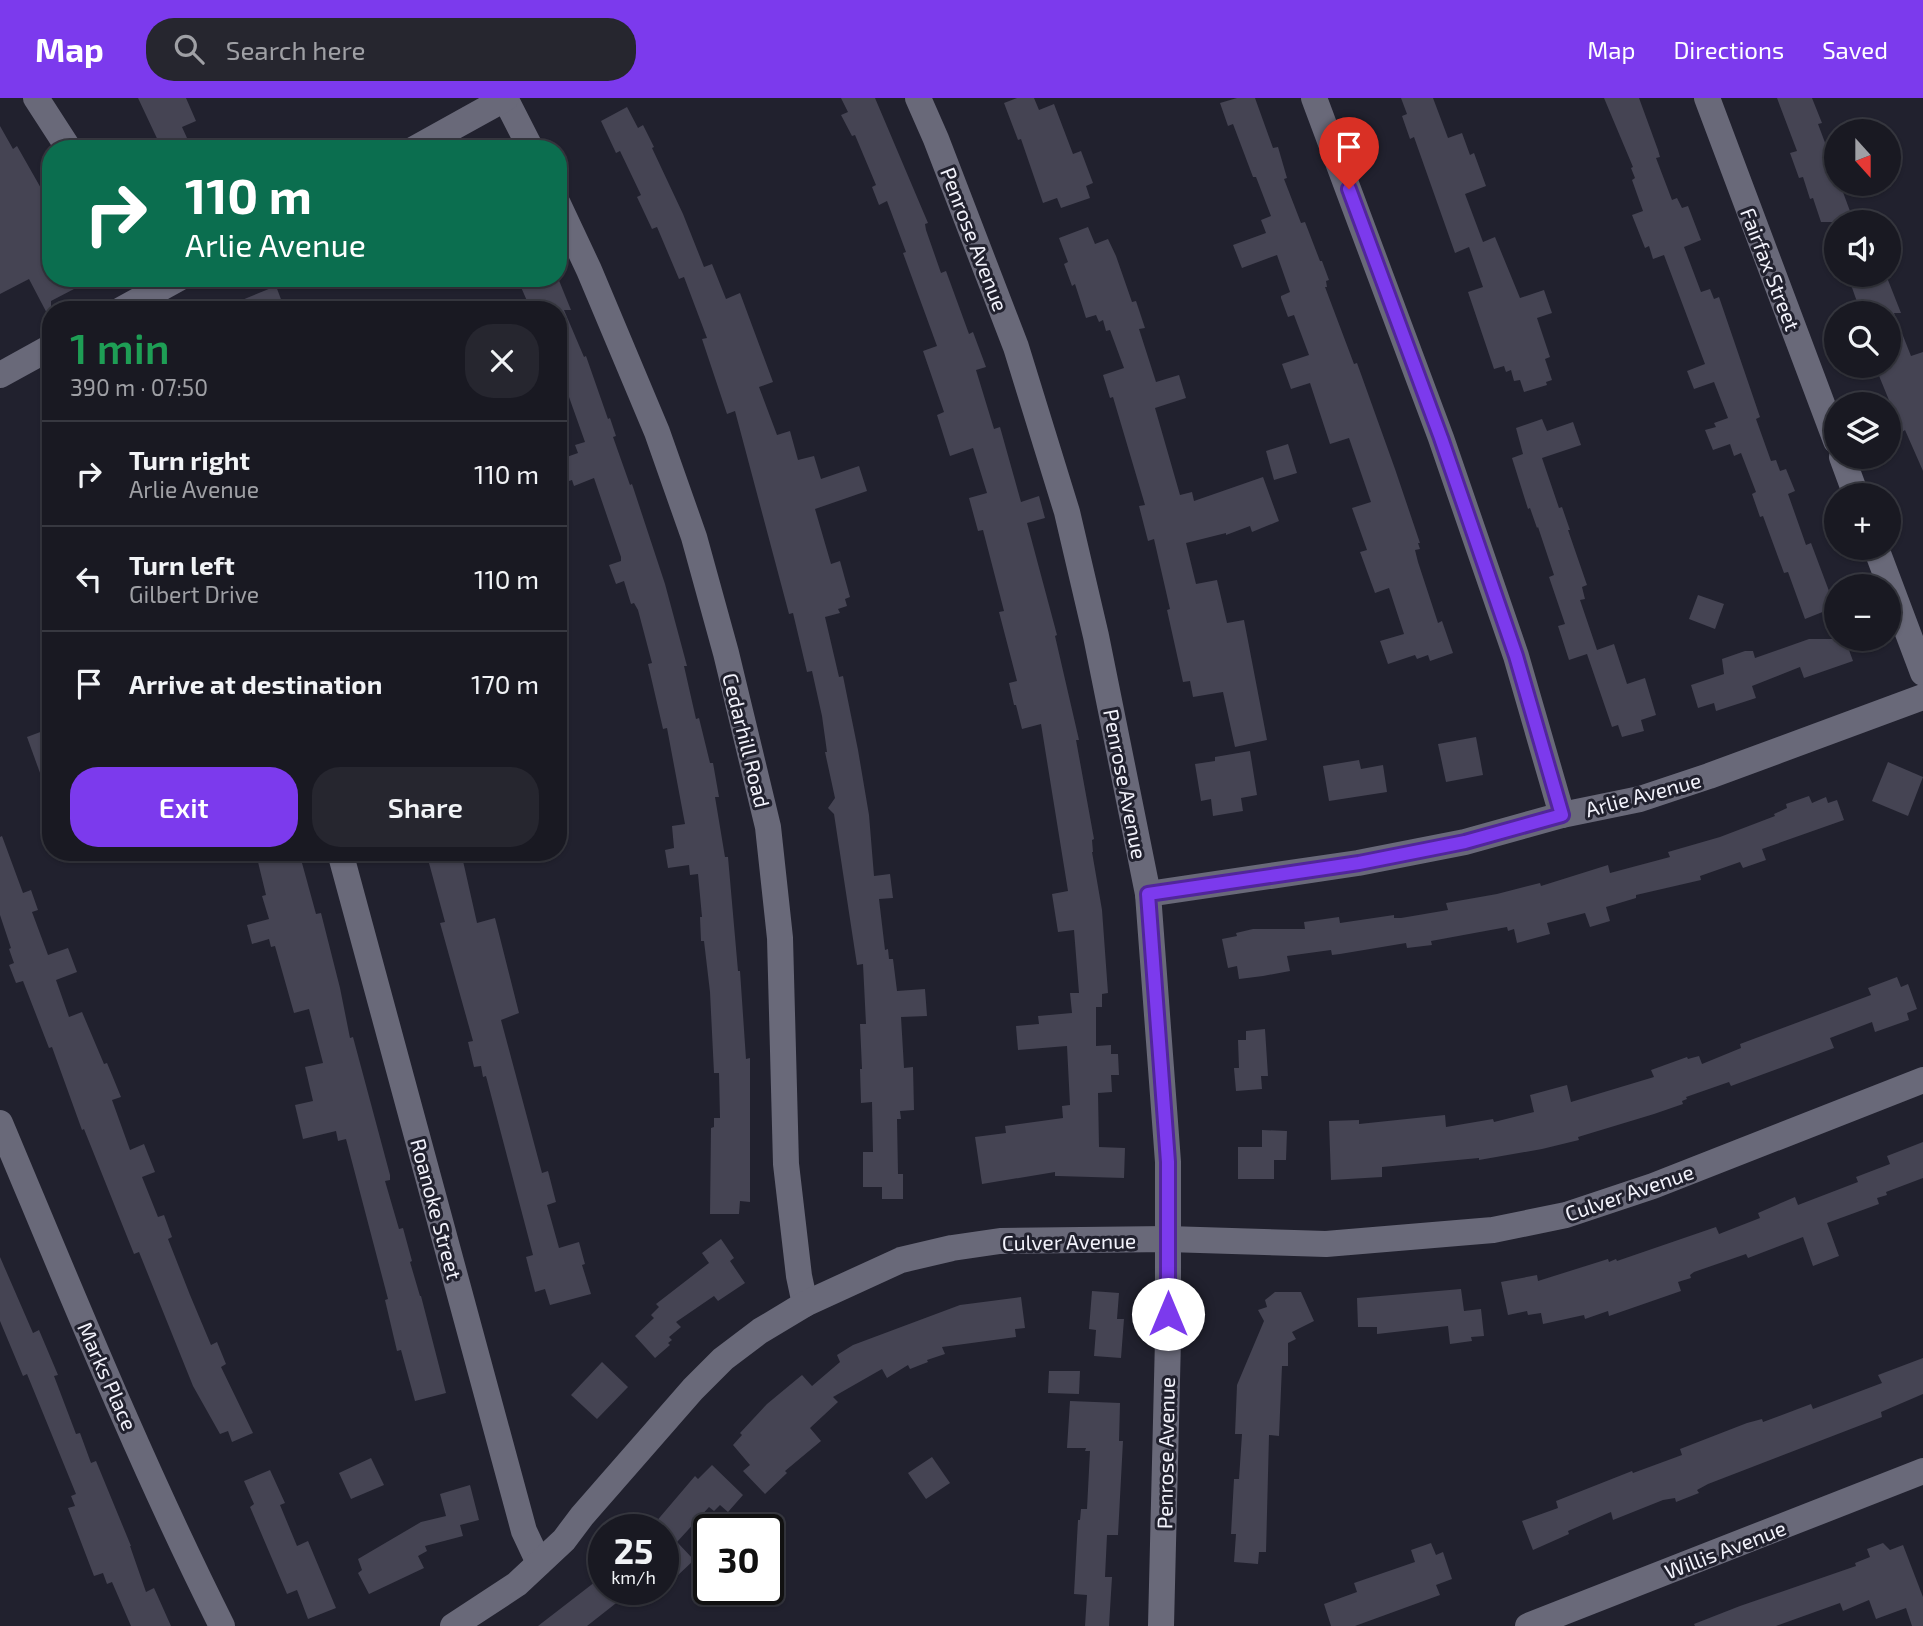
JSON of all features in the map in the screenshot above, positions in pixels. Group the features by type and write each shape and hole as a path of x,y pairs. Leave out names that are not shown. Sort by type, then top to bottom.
{"street":[{"path":"36,98 63,140"},
{"path":"430,140 506,98 527,140"},
{"name":"Penrose Avenue","path":"918,98 1016,347 1067,512 1096,636 1148,894 1168,1162 1168,1339 1161,1626"},
{"path":"1314,98 1445,451 1516,656 1562,815"},
{"name":"Fairfax Street","path":"1707,98 1824,409"},
{"name":"Cedarhill Road","path":"567,224 657,432 694,537 726,653 768,827 780,938 786,1164 799,1276 805,1304"},
{"path":"0,375 42,352"},
{"path":"1881,560 1923,673"},
{"name":"Arlie Avenue","path":"1148,894 1359,863 1465,842 1562,815 1640,799 1923,697"},
{"name":"Roanoke Street","path":"342,861 524,1531 539,1563"},
{"name":"Culver Avenue","path":"453,1626 517,1584 564,1540 693,1388 723,1359 760,1331 805,1304 901,1260 952,1248 1000,1241 1168,1239 1326,1244 1493,1230 1566,1216 1666,1181 1923,1080"},
{"name":"Marks Place","path":"0,1123 169,1514 222,1626"},
{"name":"Willis Avenue","path":"1528,1626 1923,1471"}],"building":[{"path":"138,98 186,98 196,121 182,127 188,140 158,140"},
{"path":"841,98 875,98 928,223 925,224 926,230 941,273 946,271 969,334 973,332 986,367 976,370 994,429 1000,427 1021,502 1039,496 1045,518 1027,523 1057,635 1055,636 1079,740 1076,740 1094,839 1092,852 1102,910 1108,993 1102,994 1102,1007 1096,1007 1096,1046 1111,1045 1111,1054 1118,1054 1119,1075 1111,1075 1112,1092 1098,1093 1099,1147 1125,1148 1124,1178 1055,1176 1055,1172 982,1184 975,1137 1006,1133 1005,1126 1063,1118 1062,1106 1070,1105 1067,1046 1018,1050 1016,1026 1039,1024 1038,1016 1072,1013 1070,993 1079,993 1074,930 1058,932 1052,894 1068,891 1041,724 1022,729 1014,705 1009,683 1017,681 999,612 1004,611 983,530 978,531 969,498 987,493 973,448 950,456 937,415 944,412 923,351 937,346 887,201 879,205 872,187 876,185 855,135 852,136 841,115 848,112"},
{"path":"1017,98 1034,98 1039,110 1054,104 1073,154 1081,151 1093,183 1086,186 1090,198 1061,208 1057,198 1043,203 1021,139 1018,140 1004,103"},
{"path":"1237,98 1255,98 1273,148 1278,147 1287,178 1284,179 1301,223 1305,222 1322,261 1329,280 1326,281 1325,287 1354,364 1357,363 1395,469 1420,543 1420,549 1415,550 1418,562 1438,623 1442,621 1453,653 1430,661 1428,655 1417,659 1415,655 1388,664 1380,641 1404,634 1389,588 1375,593 1360,552 1367,550 1352,508 1371,502 1349,438 1330,444 1310,383 1291,389 1282,364 1309,355 1294,315 1288,317 1281,298 1290,292 1277,255 1242,268 1233,245 1266,233 1261,220 1271,216 1233,124 1228,126 1220,103"},
{"path":"1401,98 1433,98 1448,138 1462,133 1470,155 1474,153 1486,186 1465,194 1483,242 1495,237 1520,298 1544,290 1552,313 1537,318 1550,357 1545,359 1552,380 1546,382 1547,385 1524,392 1520,380 1514,381 1511,370 1506,372 1504,366 1494,369 1468,292 1483,287 1469,247 1455,253 1414,137 1410,139 1402,116 1407,114"},
{"path":"1604,98 1639,98 1660,157 1656,158 1672,200 1677,198 1682,208 1688,206 1701,240 1684,247 1701,292 1710,289 1714,299 1719,297 1760,417 1756,419 1771,461 1776,460 1780,471 1786,469 1795,491 1788,494 1806,545 1811,543 1824,578 1824,611 1805,619 1788,572 1784,573 1763,516 1760,517 1752,494 1756,492 1741,453 1734,456 1730,444 1713,450 1705,430 1716,427 1714,423 1728,418 1714,382 1694,389 1687,371 1705,364 1664,255 1653,259 1649,246 1645,248 1632,215 1643,211 1632,180 1635,178 1631,168 1633,167"},
{"path":"1777,98 1812,98 1822,123 1818,124 1824,140 1824,196 1844,196 1850,210 1824,210 1824,222 1821,222 1813,198 1810,199 1803,177 1799,178 1790,153 1797,151"},
{"path":"627,107 638,128 643,125 654,147 652,148 704,267 712,264 726,299 740,293 773,382 759,387 777,435 790,431 798,460 814,456 821,479 859,466 867,491 815,509 831,564 840,561 850,597 845,599 847,606 838,609 840,613 825,617 839,677 843,676 858,750 869,815 874,876 890,874 893,898 879,899 885,950 888,949 889,959 893,959 897,991 925,989 927,1016 901,1017 904,1068 913,1067 914,1110 900,1111 901,1119 897,1119 898,1174 903,1174 903,1199 882,1199 882,1187 863,1187 863,1152 873,1152 872,1102 861,1103 860,1024 866,1024 863,964 857,965 834,814 828,808 835,798 812,671 807,672 793,613 789,614 735,411 727,414 702,339 707,338 684,277 679,279 657,227 652,229 637,197 641,195 620,151 616,153 601,121"},
{"path":"0,126 13,149 17,146 42,190 42,287 78,287 51,301 42,301 42,304 29,279 0,294"},
{"path":"1088,227 1095,244 1108,239 1132,302 1136,301 1145,328 1139,329 1156,382 1179,375 1186,398 1155,408 1180,495 1192,492 1194,501 1263,477 1279,521 1252,532 1250,526 1226,535 1186,543 1196,584 1217,580 1227,623 1244,620 1267,740 1235,747 1223,692 1193,697 1190,681 1183,682 1154,539 1148,541 1139,506 1145,505 1113,397 1110,398 1103,375 1124,368 1110,330 1106,331 1103,320 1099,322 1096,315 1086,318 1075,284 1072,286 1064,264 1068,262 1059,238"},
{"path":"276,287 282,301 239,301"},
{"path":"521,287 562,287 571,310 567,310 567,301 527,301"},
{"path":"1852,287 1891,287 1896,301 1857,301"},
{"path":"567,317 584,357 586,356 608,419 610,418 616,436 613,437 630,485 632,484 665,584 687,666 684,666 696,719 699,718 710,763 713,763 719,797 715,797 725,857 728,857 746,1059 750,1058 750,1202 740,1201 739,1214 710,1214 711,1128 714,1127 714,1118 720,1118 719,1073 714,1073 710,992 704,941 701,941 698,874 690,875 689,865 668,868 665,850 674,848 672,826 685,824 667,728 663,729 648,664 652,663 638,610 634,603 631,604 624,581 616,584 609,565 621,561 621,557 594,478 574,486 572,480 567,482 567,457 578,453 575,445 585,442 569,397"},
{"path":"1901,331 1911,356 1923,352 1923,471 1905,430 1902,432 1901,430 1901,392 1886,392 1880,378 1901,378"},
{"path":"1542,419 1547,431 1573,422 1581,445 1542,458 1559,508 1562,507 1587,585 1582,587 1585,599 1580,600 1597,650 1614,644 1627,684 1645,678 1656,715 1641,720 1644,731 1622,737 1618,725 1612,727 1587,654 1569,660 1558,626 1565,624 1549,577 1554,575 1538,527 1530,508 1528,509 1512,458 1523,454 1516,428"},
{"path":"1288,444 1297,473 1274,480 1266,451"},
{"path":"1698,595 1724,604 1715,629 1689,619"},
{"path":"1809,639 1824,639 1824,651 1849,651 1853,661 1804,678 1800,667 1752,686 1756,698 1716,711 1714,703 1698,708 1691,685 1724,674 1722,659 1745,651 1753,651 1755,658"},
{"path":"42,731 42,778 27,737"},
{"path":"1476,737 1483,775 1446,782 1438,744"},
{"path":"1250,751 1257,795 1241,798 1243,811 1213,816 1211,799 1201,801 1195,764 1215,761 1215,757"},
{"path":"1359,760 1361,769 1383,765 1387,792 1329,801 1323,766"},
{"path":"1888,762 1923,777 1908,816 1872,801"},
{"path":"1809,796 1812,803 1826,797 1828,803 1837,800 1844,820 1762,849 1766,860 1743,868 1740,862 1700,876 1701,880 1636,895 1636,898 1606,907 1610,921 1590,927 1585,913 1547,923 1550,934 1517,943 1514,929 1508,931 1507,927 1431,941 1432,945 1407,948 1406,943 1332,955 1331,950 1287,956 1290,971 1263,976 1239,979 1237,966 1228,968 1222,939 1237,936 1236,933 1253,929 1305,929 1304,922 1339,917 1340,923 1394,915 1394,918 1401,918 1448,910 1446,903 1540,883 1541,886 1608,865 1610,873 1670,857 1668,852 1720,837 1775,816 1774,814 1787,808 1786,804"},
{"path":"2,836 23,893 31,890 38,910 32,912 48,955 68,948 77,972 56,980 69,1017 82,1012 121,1097 112,1100 130,1150 144,1144 155,1172 142,1177 158,1217 164,1215 172,1237 168,1239 190,1295 211,1345 217,1342 226,1364 221,1367 253,1433 232,1442 228,1431 220,1434 193,1386 139,1252 134,1254 84,1129 82,1130 52,1047 49,1048 23,981 16,983 9,965 14,963 0,915"},
{"path":"301,861 316,914 321,913 350,1038 353,1037 390,1175 390,1180 385,1181 399,1229 403,1228 446,1393 415,1401 401,1350 397,1351 385,1300 388,1299 346,1139 338,1141 336,1131 303,1139 295,1105 313,1101 305,1067 323,1063 309,1009 294,1013 275,946 271,947 269,939 252,944 247,925 269,919 262,896 266,895 258,862"},
{"path":"428,861 463,861 477,923 495,918 519,1013 501,1020 542,1173 548,1171 556,1202 547,1205 559,1248 579,1242 585,1264 582,1265 591,1294 550,1305 545,1289 535,1292 526,1257 533,1255 486,1076 483,1077 481,1066 474,1067 468,1042 473,1041 440,923 445,922"},
{"path":"1897,977 1901,987 1908,984 1917,1009 1907,1013 1909,1020 1875,1032 1872,1022 1830,1038 1834,1048 1731,1086 1729,1082 1686,1097 1687,1099 1682,1101 1683,1104 1578,1137 1579,1140 1542,1149 1479,1160 1382,1167 1382,1177 1331,1180 1329,1121 1359,1120 1359,1124 1445,1115 1446,1127 1493,1119 1494,1122 1534,1112 1530,1095 1567,1085 1571,1102 1654,1077 1651,1070 1687,1057 1699,1056 1702,1064 1741,1048 1740,1044 1871,995 1868,988"},
{"path":"1265,1029 1268,1076 1261,1076 1262,1089 1236,1091 1234,1068 1239,1068 1238,1040 1246,1040 1246,1031"},
{"path":"1262,1130 1287,1131 1286,1160 1274,1160 1274,1179 1238,1179 1238,1147 1262,1147"},
{"path":"1923,1142 1923,1178 1886,1192 1887,1195 1877,1198 1879,1204 1827,1223 1839,1256 1813,1266 1803,1237 1748,1258 1746,1254 1694,1272 1690,1275 1691,1278 1678,1282 1681,1291 1609,1316 1608,1311 1585,1319 1584,1315 1543,1324 1541,1313 1528,1315 1527,1311 1508,1315 1501,1282 1537,1275 1538,1281 1608,1259 1609,1262 1616,1259 1617,1261 1716,1227 1719,1234 1760,1218 1758,1213 1795,1197 1798,1205 1858,1182 1856,1177 1890,1164 1887,1156"},
{"path":"721,1239 734,1258 730,1261 745,1283 718,1301 714,1296 676,1322 681,1327 669,1337 672,1340 668,1343 670,1345 655,1358 635,1336 654,1318 651,1315 659,1307 656,1304 709,1263 702,1253"},
{"path":"0,1257 33,1333 39,1330 58,1375 54,1376 76,1434 80,1433 91,1463 96,1461 131,1546 146,1592 154,1588 171,1626 131,1626 112,1582 107,1584 103,1573 94,1576 68,1508 75,1506 71,1496 76,1494 27,1374 23,1376 0,1321"},
{"path":"1461,1289 1464,1311 1481,1309 1484,1336 1471,1337 1472,1341 1450,1344 1448,1326 1377,1334 1377,1327 1358,1327 1357,1298"},
{"path":"1092,1291 1119,1293 1117,1319 1124,1319 1121,1358 1094,1356 1096,1330 1089,1329"},
{"path":"1275,1292 1301,1292 1314,1321 1292,1332 1296,1339 1288,1343 1288,1366 1282,1366 1279,1436 1269,1435 1266,1552 1259,1552 1258,1564 1234,1562 1236,1534 1231,1534 1234,1479 1239,1479 1242,1434 1235,1434 1237,1385 1264,1321 1258,1310 1267,1307 1265,1300"},
{"path":"1021,1297 1025,1328 1015,1329 1016,1337 942,1347 945,1354 927,1360 928,1362 910,1369 908,1365 887,1378 882,1369 833,1397 838,1402 810,1428 821,1441 785,1471 787,1473 765,1494 743,1471 750,1465 733,1445 742,1435 740,1433 767,1404 802,1375 812,1386 840,1362 837,1355 853,1345 960,1305"},
{"path":"1923,1358 1923,1394 1881,1412 1882,1417 1708,1484 1697,1490 1699,1493 1676,1502 1675,1498 1663,1500 1613,1520 1611,1512 1533,1550 1522,1521 1558,1508 1556,1501 1632,1471 1633,1473 1682,1455 1680,1449 1747,1423 1762,1419 1763,1422 1811,1404 1813,1409 1882,1383 1878,1375"},
{"path":"602,1362 628,1387 597,1419 571,1395"},
{"path":"1049,1371 1080,1371 1079,1394 1048,1393"},
{"path":"1070,1401 1120,1403 1119,1441 1123,1441 1118,1535 1107,1535 1105,1577 1112,1577 1109,1626 1085,1626 1087,1595 1074,1594 1078,1520 1081,1509 1087,1509 1090,1451 1085,1451 1086,1448 1067,1448"},
{"path":"932,1457 950,1483 926,1499 908,1473"},
{"path":"371,1458 384,1485 351,1499 339,1473"},
{"path":"712,1465 743,1495 728,1512 720,1505 714,1511 709,1507 703,1514 693,1514 693,1524 679,1540 679,1514 663,1514 695,1476 698,1479"},
{"path":"270,1470 285,1503 280,1505 297,1546 308,1541 336,1608 308,1619 297,1590 287,1594 250,1507 254,1504 244,1481"},
{"path":"470,1485 479,1520 460,1525 463,1536 425,1546 427,1551 418,1556 424,1568 369,1594 358,1573 362,1570 358,1559 421,1522 446,1516 440,1494"},
{"path":"1431,1543 1436,1555 1443,1552 1452,1579 1436,1585 1440,1595 1355,1626 1331,1626 1324,1604 1357,1592 1354,1583 1415,1562 1411,1550"},
{"path":"1883,1543 1890,1550 1903,1545 1923,1597 1923,1626 1912,1626 1906,1608 1876,1619 1869,1600 1843,1611 1840,1603 1776,1626 1694,1624 1856,1566 1855,1563 1870,1557 1867,1549"},
{"path":"679,1544 693,1559 679,1574"},
{"path":"588,1587 588,1605 614,1605 587,1626 538,1626"}],"route":[{"path":"1168,1314 1168,1162 1148,894 1359,863 1465,842 1562,815 1516,656 1441,438 1349,189"}]}
